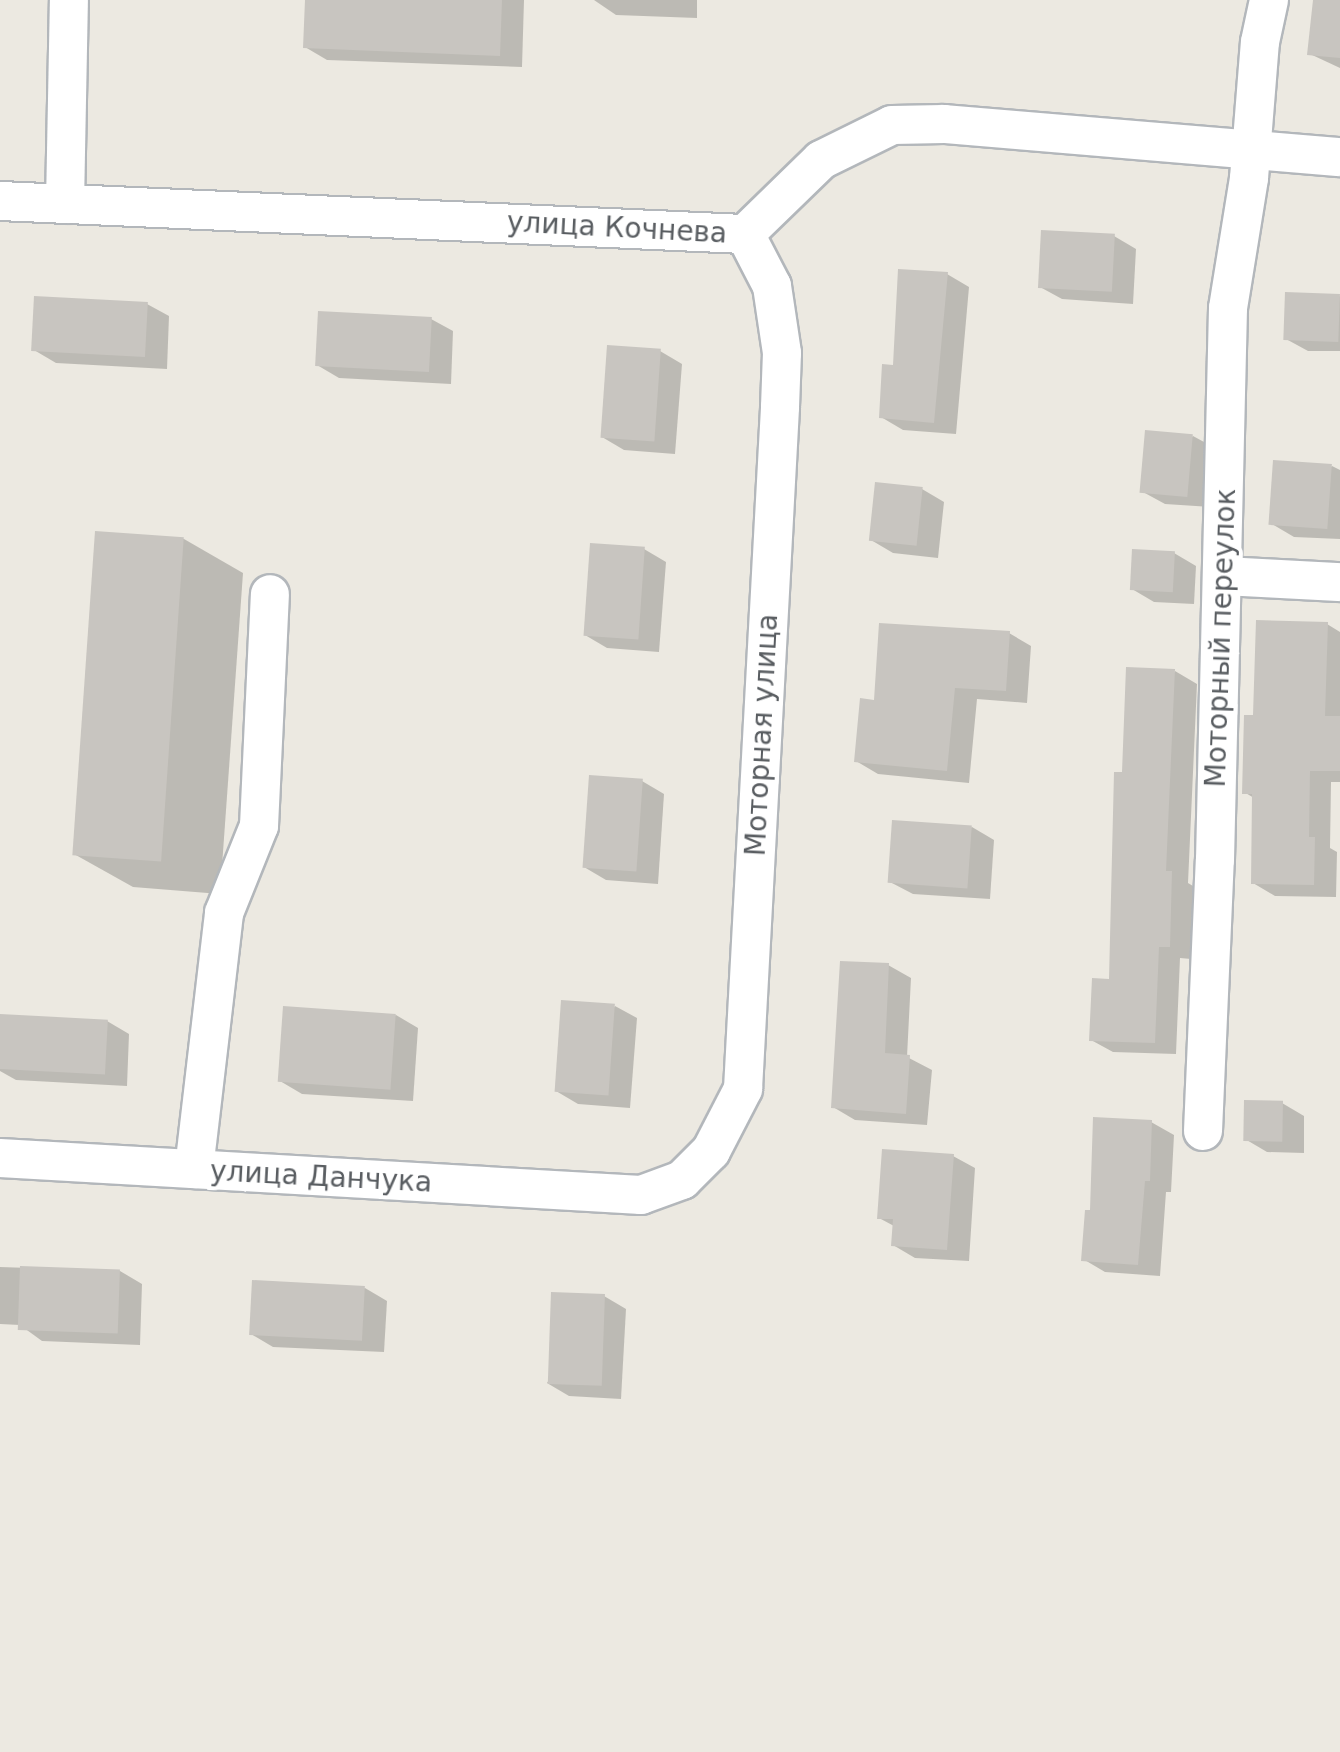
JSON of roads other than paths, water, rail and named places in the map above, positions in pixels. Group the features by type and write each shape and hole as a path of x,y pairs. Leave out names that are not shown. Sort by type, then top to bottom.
{"street":[{"path":"65,204 69,0"},
{"name":"Моторный переулок","path":"1203,1131 1224,576 1228,308 1251,147 1260,42 1269,0"},
{"name":"улица Кочнева","path":"0,201 745,234 821,160 892,125 944,124 1251,147 1340,157"},
{"name":"Моторная улица","path":"641,1195 682,1180 711,1151 743,1089 782,353 772,286 745,234"},
{"path":"1224,576 1340,582"},
{"path":"194,1169 224,913 259,826 270,594"},
{"name":"улица Данчука","path":"0,1158 641,1195"}]}
